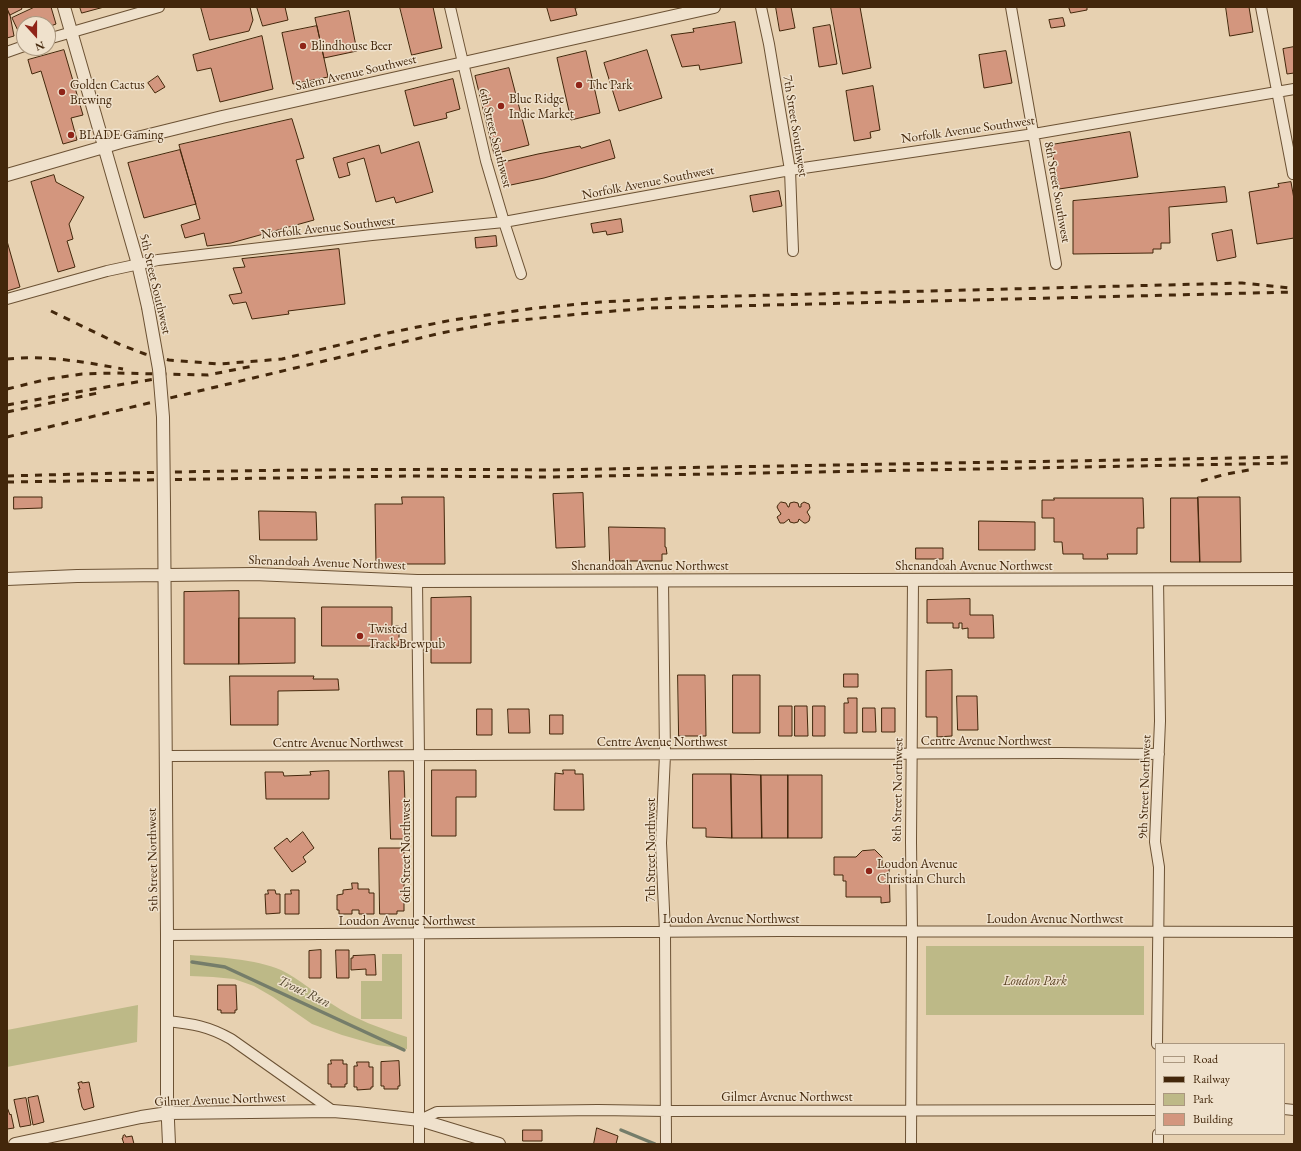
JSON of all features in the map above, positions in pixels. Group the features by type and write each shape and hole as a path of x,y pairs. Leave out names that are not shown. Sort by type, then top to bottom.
{"street":[{"name":"5th Street Southwest","path":"64,7 138,264 148,307 159,369 163,417 165,576"},
{"path":"56,37 159,7"},
{"name":"6th Street Southwest","path":"450,7 486,161 521,274"},
{"name":"Salem Avenue Southwest","path":"7,175 104,147 222,117 714,7"},
{"name":"7th Street Southwest","path":"761,7 790,170 793,251"},
{"name":"8th Street Southwest","path":"1011,7 1056,264"},
{"path":"1261,7 1293,174"},
{"name":"Norfolk Avenue Southwest","path":"7,299 158,260 504,222 790,170 1034,134 1294,89"},
{"name":"Shenandoah Avenue Northwest","path":"7,579 77,576 254,574 417,581 1294,579"},
{"name":"5th Street Northwest","path":"165,576 169,1144"},
{"name":"9th Street Northwest","path":"1157,1043 1159,867 1155,842 1159,754 1158,579"},
{"name":"8th Street Northwest","path":"911,1144 913,580"},
{"name":"6th Street Northwest","path":"417,581 419,756 419,1144"},
{"name":"7th Street Northwest","path":"664,581 665,755 661,843 665,932 666,1144"},
{"name":"Centre Avenue Northwest","path":"166,756 1159,754"},
{"name":"Loudon Avenue Northwest","path":"167,934 1159,931 1294,932"},
{"path":"167,1021 202,1025 217,1031 231,1039 333,1111"},
{"name":"Gilmer Avenue Northwest","path":"420,1120 437,1112 590,1110 1155,1110"},
{"name":"Gilmer Avenue Northwest","path":"15,1144 141,1117 168,1114 333,1111 420,1120 499,1144"}],"green space":[{"name":"Loudon Park","path":"926,946 1144,946 1144,1015 926,1015"},
{"path":"382,954 402,954 402,1019 361,1019 361,981 382,981"},
{"path":"190,955 248,961 271,966 281,970 350,1015 407,1037 407,1049 377,1045 342,1035 312,1024 273,997 254,986 234,979 190,976"},
{"path":"138,1005 137,1042 7,1067 7,1030"}],"building":[{"path":"7,7 21,7 22,9 10,15"},
{"path":"35,7 51,7 54,16 16,16"},
{"path":"80,7 104,7 82,13"},
{"path":"201,7 250,7 253,20 249,31 210,40"},
{"path":"257,7 285,7 288,20 263,26"},
{"path":"400,7 433,7 442,48 412,55"},
{"path":"547,7 581,7 575,8 577,15 551,21"},
{"path":"776,7 791,7 795,28 780,31"},
{"path":"831,7 860,7 871,68 843,74"},
{"path":"1069,7 1087,7 1087,10 1071,13"},
{"path":"1226,7 1249,7 1253,32 1230,36"},
{"path":"7,9 10,15 14,36 7,38"},
{"path":"349,11 357,51 324,58 315,18"},
{"path":"16,16 16,26 12,18"},
{"path":"1063,18 1065,26 1051,28 1049,20"},
{"path":"735,22 742,63 700,70 699,65 682,67 671,35 694,32 693,29"},
{"path":"830,25 837,64 819,67 813,28"},
{"name":"Blindhouse Beer","path":"317,26 328,77 293,84 282,33"},
{"path":"262,36 273,89 220,102 211,68 197,71 193,55"},
{"path":"1294,47 1294,73 1287,74 1283,49"},
{"path":"64,50 83,115 71,118 77,140 63,144 41,71 32,74 28,60 42,56 56,56 56,52"},
{"path":"647,50 662,98 619,111 604,63"},
{"name":"The Park","path":"586,51 600,113 571,120 557,58"},
{"path":"1006,51 1012,83 984,88 979,55"},
{"path":"509,68 529,145 494,154 475,76"},
{"path":"158,76 165,87 155,93 148,83"},
{"path":"453,79 460,109 446,113 447,118 414,126 405,91"},
{"path":"873,86 880,130 870,132 871,138 854,141 846,91"},
{"path":"292,119 304,158 296,160 314,220 231,243 207,246 204,233 185,238 181,225 200,219 179,145"},
{"path":"1130,132 1138,177 1059,189 1051,145"},
{"path":"610,140 615,158 544,178 506,186 499,163 580,146 581,148"},
{"path":"419,142 433,192 396,203 394,197 376,202 364,158 347,163 350,175 339,178 333,158 379,145 381,153"},
{"path":"180,150 196,204 144,218 128,163"},
{"path":"54,175 56,182 84,197 69,224 73,239 67,241 75,267 58,272 31,182"},
{"path":"1291,182 1294,199 1294,238 1257,244 1249,192 1279,187 1278,184"},
{"path":"1225,187 1227,202 1169,207 1170,243 1161,243 1161,249 1153,249 1153,253 1073,254 1073,201"},
{"path":"779,191 782,206 753,212 750,196"},
{"path":"621,219 623,232 607,235 606,231 593,233 591,224"},
{"path":"1232,230 1236,257 1217,261 1212,234"},
{"path":"496,236 497,246 476,248 475,238"},
{"path":"7,241 20,287 7,291"},
{"path":"339,249 345,304 288,311 289,314 252,319 246,302 233,304 229,295 242,293 233,268 245,267 242,259"},
{"path":"583,493 585,547 556,548 553,494"},
{"path":"14,497 42,497 42,508 14,509"},
{"path":"402,497 444,497 445,564 376,564 375,504 402,504"},
{"path":"1198,497 1240,497 1241,562 1200,562"},
{"path":"1054,498 1143,498 1144,528 1137,528 1137,554 1107,554 1108,559 1083,559 1083,554 1063,554 1062,542 1054,542 1054,518 1042,518 1042,500 1054,500"},
{"path":"1171,498 1198,498 1200,562 1171,562"},
{"path":"781,502 786,503 788,507 790,503 794,502 798,503 799,507 801,507 801,504 804,502 809,504 810,508 807,512 810,517 809,521 804,523 799,519 798,522 794,523 790,522 789,519 784,523 780,523 777,517 781,514 777,507"},
{"path":"259,511 316,512 317,540 260,540"},
{"path":"979,521 1035,522 1035,550 979,550"},
{"path":"609,527 665,528 665,547 667,554 662,554 662,561 610,561"},
{"path":"916,548 943,548 943,559 916,559"},
{"path":"239,591 239,664 184,664 184,592"},
{"path":"471,597 471,663 431,663 431,598"},
{"path":"970,599 970,615 993,615 994,638 968,638 968,628 962,629 962,623 959,623 959,628 953,628 953,623 927,623 927,600"},
{"name":"Twisted Track Brewpub","path":"322,607 392,607 392,626 399,626 399,646 322,646"},
{"path":"239,618 295,618 295,663 239,664"},
{"path":"952,670 952,736 937,737 937,717 926,717 926,671"},
{"path":"844,674 858,674 858,687 844,687"},
{"path":"678,675 705,675 706,736 679,736"},
{"path":"733,675 760,675 760,733 733,733"},
{"path":"230,676 314,676 313,679 338,679 339,690 278,691 278,725 231,725"},
{"path":"957,696 977,696 978,730 958,730"},
{"path":"848,698 857,698 857,733 844,733 844,703 848,703"},
{"path":"779,706 792,706 792,736 779,736"},
{"path":"795,706 807,706 808,736 795,736"},
{"path":"813,706 825,706 825,736 813,736"},
{"path":"863,708 875,708 876,732 863,732"},
{"path":"882,708 895,708 895,732 882,732"},
{"path":"477,709 492,709 492,735 477,735"},
{"path":"508,709 529,709 530,733 509,733"},
{"path":"550,715 563,715 563,734 550,734"},
{"path":"432,770 476,770 476,797 456,797 456,836 432,836"},
{"path":"563,770 575,770 575,774 583,774 584,810 554,810 555,773 563,774"},
{"path":"329,771 329,799 266,799 265,772 283,772 284,776 311,775 310,772"},
{"path":"389,771 404,771 406,839 391,839"},
{"path":"693,774 731,774 732,838 706,837 706,828 693,828"},
{"path":"731,774 761,775 762,838 732,838"},
{"path":"761,775 788,775 788,838 762,838"},
{"path":"788,775 822,775 822,838 788,838"},
{"path":"303,832 314,848 303,857 306,862 292,872 274,848 287,838 290,842"},
{"path":"379,848 404,848 404,911 397,911 397,914 380,914"},
{"path":"875,850 882,857 882,866 889,866 890,902 881,903 881,897 846,897 846,881 843,881 843,875 834,875 834,857 856,857 862,851"},
{"path":"352,883 358,883 358,889 369,889 369,893 374,893 374,914 359,914 359,910 352,910 352,914 339,914 339,910 337,910 337,895 343,894 343,890 352,889"},
{"path":"268,890 275,890 276,894 280,894 280,913 266,914 265,894 268,894"},
{"path":"291,890 299,890 299,914 285,914 285,894 291,894"},
{"path":"321,950 321,978 309,978 309,951"},
{"path":"336,950 349,950 349,978 337,978"},
{"path":"375,955 376,975 366,975 366,969 351,970 351,958 353,958 353,956"},
{"path":"218,985 236,985 237,1010 235,1010 235,1013 221,1013 221,1010 218,1010"},
{"path":"331,1060 343,1060 343,1064 347,1064 347,1084 345,1084 345,1087 331,1087 331,1084 328,1084 328,1064 331,1064"},
{"path":"399,1061 400,1086 398,1086 398,1089 384,1089 384,1086 381,1086 381,1062"},
{"path":"357,1062 369,1062 369,1067 373,1067 373,1087 371,1087 371,1089 357,1090 357,1087 354,1087 354,1066 357,1066"},
{"path":"89,1082 94,1107 84,1110 78,1089 80,1089 78,1083"},
{"path":"38,1096 44,1122 33,1125 28,1098"},
{"path":"26,1098 31,1125 20,1127 14,1100"},
{"path":"7,1107 10,1115 11,1114 14,1128 7,1129"},
{"path":"597,1128 618,1136 616,1144 594,1144"},
{"path":"523,1130 542,1130 542,1141 523,1141"},
{"path":"125,1135 126,1137 132,1136 134,1144 124,1144 122,1138"}],"waterway":[{"name":"Trout Run","path":"192,962 225,967 404,1050"},
{"name":"Trout Run","path":"621,1130 655,1144"}],"railway":[{"path":"51,311 121,345 145,354 169,360 219,364 282,359 388,333 452,320 536,308 601,302 698,297 1242,283 1290,288"},
{"path":"7,437 441,333 494,323 651,308 1294,292"},
{"path":"7,359 51,359 123,369"},
{"path":"7,389 48,379 82,374 116,373 208,375 253,366"},
{"path":"7,405 161,378"},
{"path":"7,412 98,393"},
{"path":"7,476 278,470 548,470 1294,457"},
{"path":"7,482 409,476 549,477 1294,463"},
{"path":"1201,481 1226,474 1255,469"}],"place":[{"name":"Blindhouse Beer","path":"303,46"},
{"name":"The Park","path":"579,85"},
{"name":"Golden Cactus Brewing","path":"62,92"},
{"name":"Blue Ridge Indie Market","path":"501,106"},
{"name":"BLADE Gaming","path":"71,135"},
{"name":"Twisted Track Brewpub","path":"360,636"},
{"name":"Loudon Avenue Christian Church","path":"869,871"}]}
